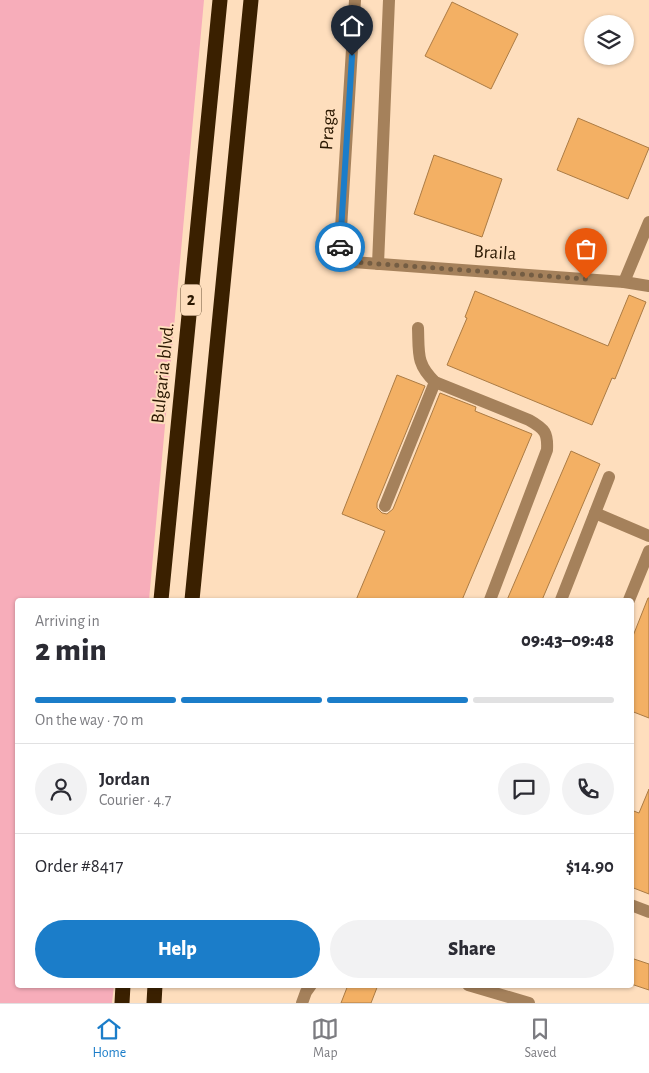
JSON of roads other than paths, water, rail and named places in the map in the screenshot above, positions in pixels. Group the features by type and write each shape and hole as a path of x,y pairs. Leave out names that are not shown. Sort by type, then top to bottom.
{"highway":[{"name":"Bulgaria blvd.","path":"161,598 220,0"},
{"name":"2","path":"192,598 251,0"},
{"path":"122,1003 123,988"},
{"path":"154,1003 155,988"}],"street":[{"name":"Praga","path":"339,261 355,0"},
{"path":"378,264 389,0"},
{"path":"624,282 649,222"},
{"name":"Braila","path":"339,261 624,282 649,286"},
{"path":"418,328 420,362 426,374 435,382 529,420 542,427 547,438 547,450 491,598"},
{"path":"385,506 435,382"},
{"path":"562,598 609,477"},
{"path":"595,513 649,536"},
{"path":"630,598 649,551"},
{"path":"634,906 649,912"},
{"path":"302,1003 309,988"},
{"path":"478,988 529,1003"}]}
